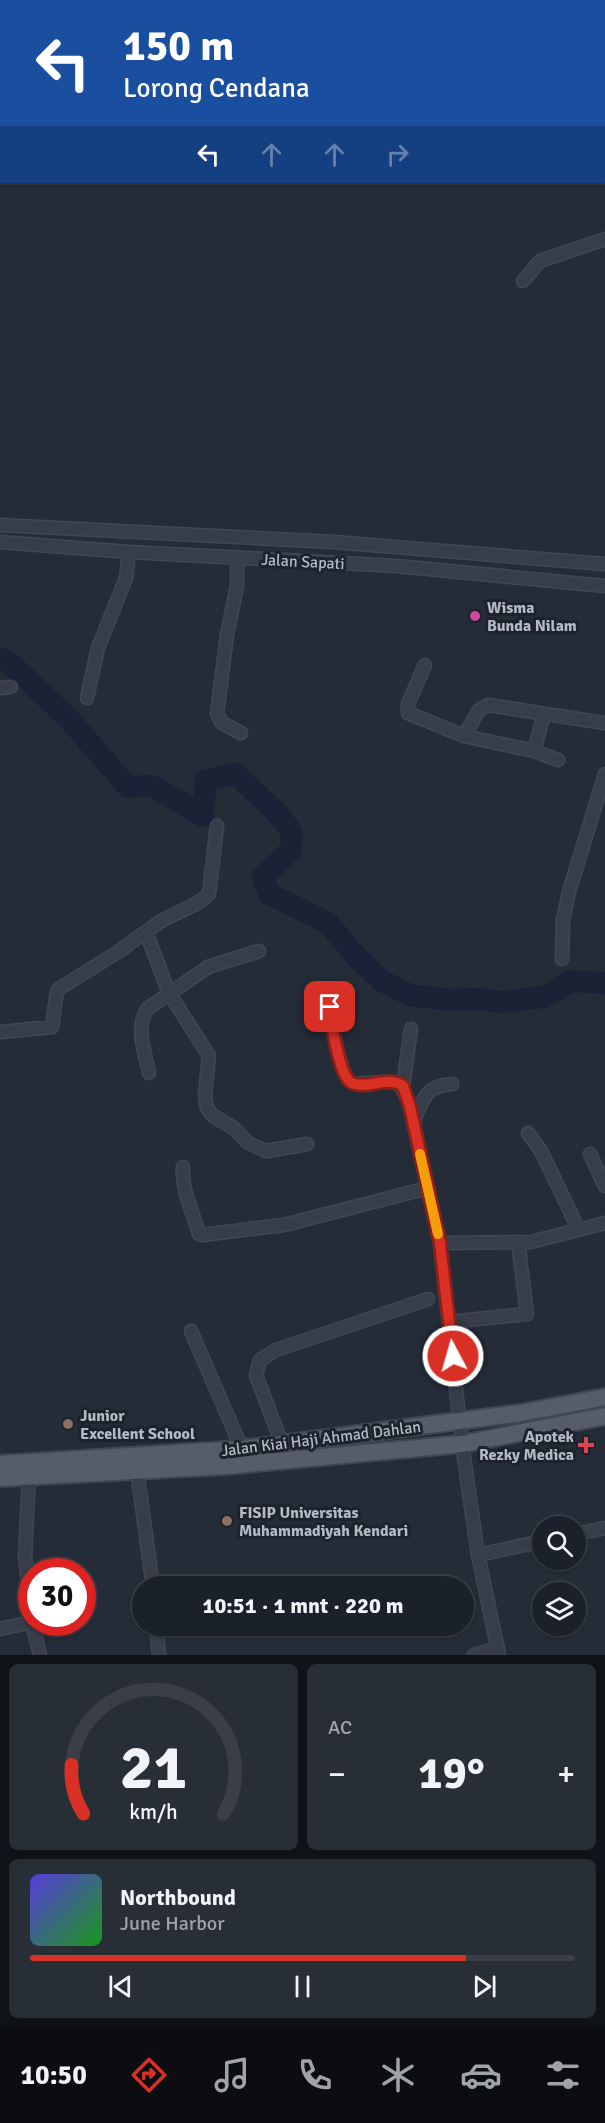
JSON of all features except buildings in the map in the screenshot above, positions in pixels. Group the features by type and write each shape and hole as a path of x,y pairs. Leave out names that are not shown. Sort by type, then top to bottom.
{"main road":[{"name":"Jalan Kiai Haji Ahmad Dahlan","path":"0,1464 242,1449 521,1413 605,1397"},
{"name":"Jalan Kiai Haji Ahmad Dahlan","path":"0,1478 225,1466 462,1444 605,1416"}],"street":[{"path":"523,281 540,261 605,239"},
{"name":"Jalan Sapati","path":"0,525 333,542 605,564"},
{"name":"Jalan Sapati","path":"0,542 129,552 397,566 605,586"},
{"path":"331,562 333,542"},
{"path":"87,698 98,648 126,578 129,552"},
{"path":"237,557 237,586 225,645 217,714 222,723 241,733"},
{"path":"425,665 408,704 408,713 464,736 534,751 558,759"},
{"path":"464,736 479,710 488,705 605,723"},
{"path":"534,751 543,714"},
{"path":"562,959 563,920 569,892 605,774"},
{"path":"0,1032 52,1026 57,991 161,921 198,903 209,894 217,826"},
{"path":"146,932 169,993 209,1056 205,1095 207,1108 212,1115 235,1129 248,1143 266,1151 308,1144"},
{"path":"149,1073 140,1028 141,1018 147,1009 208,967 259,951"},
{"path":"330,1007 331,1028 346,1078 355,1084 395,1082 403,1086"},
{"path":"411,1029 403,1086 440,1243 462,1444 478,1556 499,1652 474,1655"},
{"path":"413,1123 424,1096 440,1085 452,1084"},
{"path":"528,1133 541,1151 579,1230"},
{"path":"590,1154 605,1186"},
{"path":"183,1167 182,1178 185,1191 201,1235 285,1225 428,1188"},
{"path":"440,1243 531,1242 605,1223"},
{"path":"449,1322 527,1314 518,1242"},
{"path":"282,1444 256,1375 260,1360 276,1350 428,1299"},
{"path":"191,1331 242,1449"},
{"path":"137,1470 151,1576"},
{"path":"25,1558 29,1476"},
{"path":"586,1532 605,1528"},
{"path":"478,1556 532,1544"},
{"path":"0,1629 18,1624"},
{"path":"36,1636 40,1655"},
{"path":"157,1636 159,1655"}],"waterway":[{"path":"0,658 11,664 70,720 128,787 153,786 203,816 206,780 236,774 279,815 292,833 291,850 263,877 269,894 328,923 354,954 382,981 410,995 502,1002 544,997 571,981 605,983"}],"slow traffic":[{"path":"420,1154 438,1234"}],"place":[{"name":"Wisma Bunda Nilam","path":"475,616"},
{"name":"Junior Excellent School","path":"68,1424"},
{"name":"Apotek Rezky Medica","path":"586,1445"},
{"name":"FISIP Universitas Muhammadiyah Kendari","path":"227,1521"}],"route":[{"path":"330,1007 331,1028 346,1078 355,1084 397,1082 403,1086 410,1107 440,1243 453,1356"}]}
